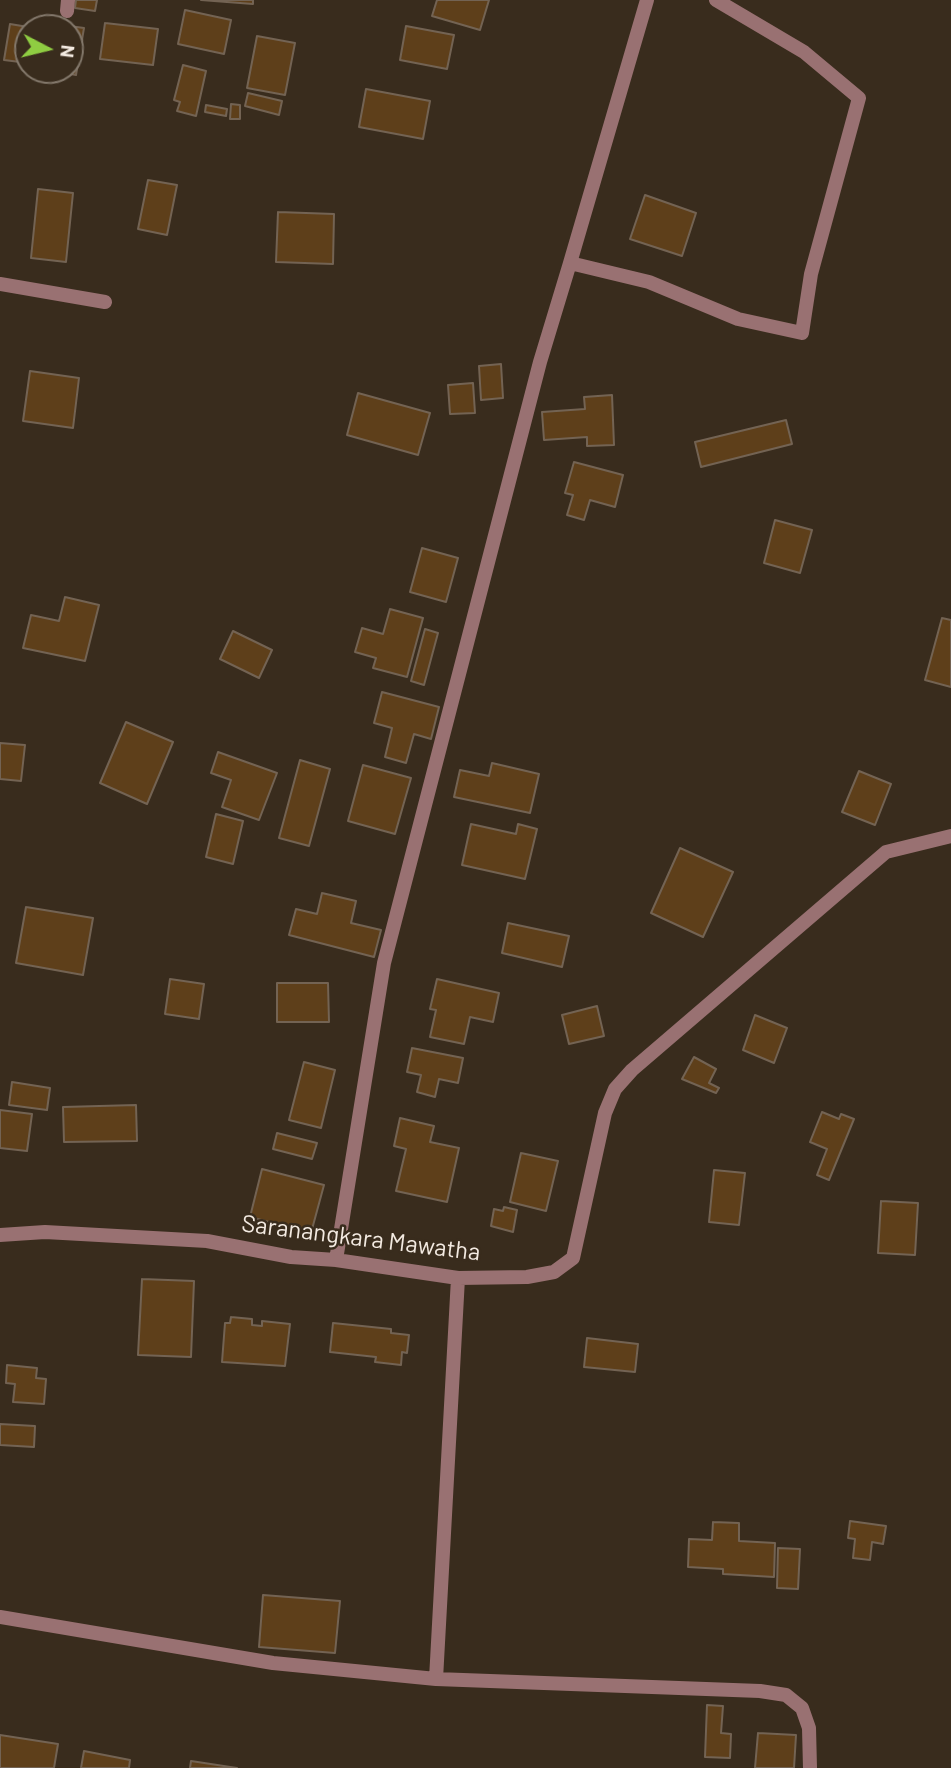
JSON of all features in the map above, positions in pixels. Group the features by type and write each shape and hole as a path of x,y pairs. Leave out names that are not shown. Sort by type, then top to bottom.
{"street":[{"path":"336,1260 384,963 540,362 647,0"},
{"path":"570,263 649,282 738,319 802,333 811,274 859,99 804,52 716,0"},
{"path":"0,284 105,302"},
{"name":"Saranangkara Mawatha","path":"0,1235 45,1232 207,1241 290,1257 336,1260 458,1278 527,1277 554,1272 573,1258 605,1113 615,1089 632,1070 886,852 951,836"},
{"path":"436,1679 458,1278"},
{"path":"0,1617 273,1663 436,1679 760,1691 786,1695 802,1707 809,1728 810,1768"}],"building":[{"path":"76,0 97,0 95,11 75,8"},
{"path":"201,0 253,0 253,4"},
{"path":"437,0 489,0 480,30 432,16"},
{"path":"185,10 231,20 224,54 178,44"},
{"path":"105,23 158,29 153,65 100,59"},
{"path":"10,24 14,25 14,61 4,60"},
{"path":"406,26 454,35 447,69 400,60"},
{"path":"257,36 295,43 285,95 247,88"},
{"path":"183,65 206,71 196,116 177,111 180,102 174,100"},
{"path":"366,89 430,101 423,139 359,127"},
{"path":"248,93 282,101 279,115 245,106"},
{"path":"231,104 240,105 240,119 230,119"},
{"path":"206,105 227,109 226,116 205,112"},
{"path":"148,180 177,185 167,235 138,229"},
{"path":"38,189 73,193 66,262 31,258"},
{"path":"645,195 696,213 682,256 630,239"},
{"path":"278,212 334,214 333,264 276,262"},
{"path":"501,364 503,398 481,400 479,366"},
{"path":"30,371 79,378 73,428 23,421"},
{"path":"473,383 475,413 450,414 448,385"},
{"path":"358,393 430,413 418,455 347,435"},
{"path":"612,395 614,445 587,446 587,437 544,440 542,412 585,409 584,397"},
{"path":"786,420 792,444 701,467 695,442"},
{"path":"574,462 623,475 615,507 590,500 584,520 567,515 573,495 565,493"},
{"path":"775,520 812,530 800,573 764,563"},
{"path":"422,548 458,558 446,602 410,592"},
{"path":"65,597 99,605 85,661 23,648 31,615 59,621"},
{"path":"390,609 423,618 407,677 373,668 376,658 355,652 362,628 383,634"},
{"path":"942,618 951,620 951,687 925,680"},
{"path":"425,629 438,633 424,685 411,681"},
{"path":"233,631 272,650 259,678 220,659"},
{"path":"382,692 439,707 431,739 414,734 406,763 385,757 392,728 374,723"},
{"path":"126,722 173,742 147,804 100,783"},
{"path":"0,743 25,745 21,781 0,779"},
{"path":"218,752 277,773 259,820 222,807 231,780 211,773"},
{"path":"300,760 330,769 309,846 279,838"},
{"path":"492,763 539,774 530,813 454,797 460,770 489,776"},
{"path":"363,765 411,778 395,834 348,821"},
{"path":"859,771 891,784 875,825 842,812"},
{"path":"216,814 243,821 233,864 206,857"},
{"path":"471,824 516,834 518,824 537,829 525,879 462,865"},
{"path":"680,848 733,872 703,937 651,913"},
{"path":"322,893 356,901 351,923 381,930 374,957 289,935 296,909 317,914"},
{"path":"26,907 93,918 83,975 16,963"},
{"path":"508,923 569,936 562,967 502,953"},
{"path":"170,979 204,984 199,1019 165,1014"},
{"path":"437,979 499,993 493,1022 470,1017 464,1044 430,1037 436,1010 430,1009"},
{"path":"277,983 328,983 329,1022 277,1022"},
{"path":"597,1006 604,1036 569,1044 562,1015"},
{"path":"755,1015 787,1028 774,1063 743,1050"},
{"path":"412,1048 463,1058 458,1083 439,1079 435,1097 417,1092 421,1075 407,1072"},
{"path":"694,1057 716,1069 709,1083 719,1088 716,1093 682,1079"},
{"path":"304,1062 335,1070 321,1128 289,1120"},
{"path":"12,1082 50,1088 47,1110 9,1105"},
{"path":"136,1105 137,1141 64,1142 63,1107"},
{"path":"0,1110 32,1114 27,1151 0,1148"},
{"path":"822,1112 839,1119 841,1114 854,1119 829,1180 817,1175 827,1149 810,1142"},
{"path":"400,1118 434,1126 430,1142 459,1148 447,1202 396,1191 406,1149 394,1146"},
{"path":"277,1133 317,1143 312,1159 273,1149"},
{"path":"521,1153 558,1161 546,1211 510,1202"},
{"path":"262,1169 324,1185 311,1233 250,1217"},
{"path":"714,1170 745,1173 739,1225 709,1222"},
{"path":"881,1201 918,1203 915,1255 878,1253"},
{"path":"504,1207 517,1210 513,1232 491,1226 494,1209 503,1211"},
{"path":"142,1279 194,1281 191,1357 138,1355"},
{"path":"231,1317 252,1319 252,1325 262,1326 262,1321 290,1324 285,1366 222,1362 225,1323 230,1323"},
{"path":"333,1323 391,1329 391,1333 409,1335 407,1353 402,1352 401,1365 375,1362 376,1357 330,1352"},
{"path":"587,1338 638,1344 635,1372 584,1367"},
{"path":"7,1365 37,1368 36,1378 46,1379 44,1404 13,1402 15,1384 6,1383"},
{"path":"0,1424 35,1426 34,1447 0,1445"},
{"path":"850,1521 886,1526 883,1544 872,1542 870,1560 853,1558 855,1539 848,1538"},
{"path":"713,1522 739,1523 739,1541 775,1543 774,1577 723,1574 723,1569 688,1567 689,1539 712,1540"},
{"path":"778,1548 800,1549 798,1589 777,1588"},
{"path":"263,1595 340,1601 335,1653 259,1647"},
{"path":"707,1705 723,1706 721,1733 731,1734 730,1758 705,1757"},
{"path":"758,1733 796,1735 794,1768 755,1768"},
{"path":"0,1735 58,1744 54,1768 0,1768"},
{"path":"84,1751 130,1760 129,1768 81,1768"},
{"path":"191,1761 237,1768 190,1768"}]}
